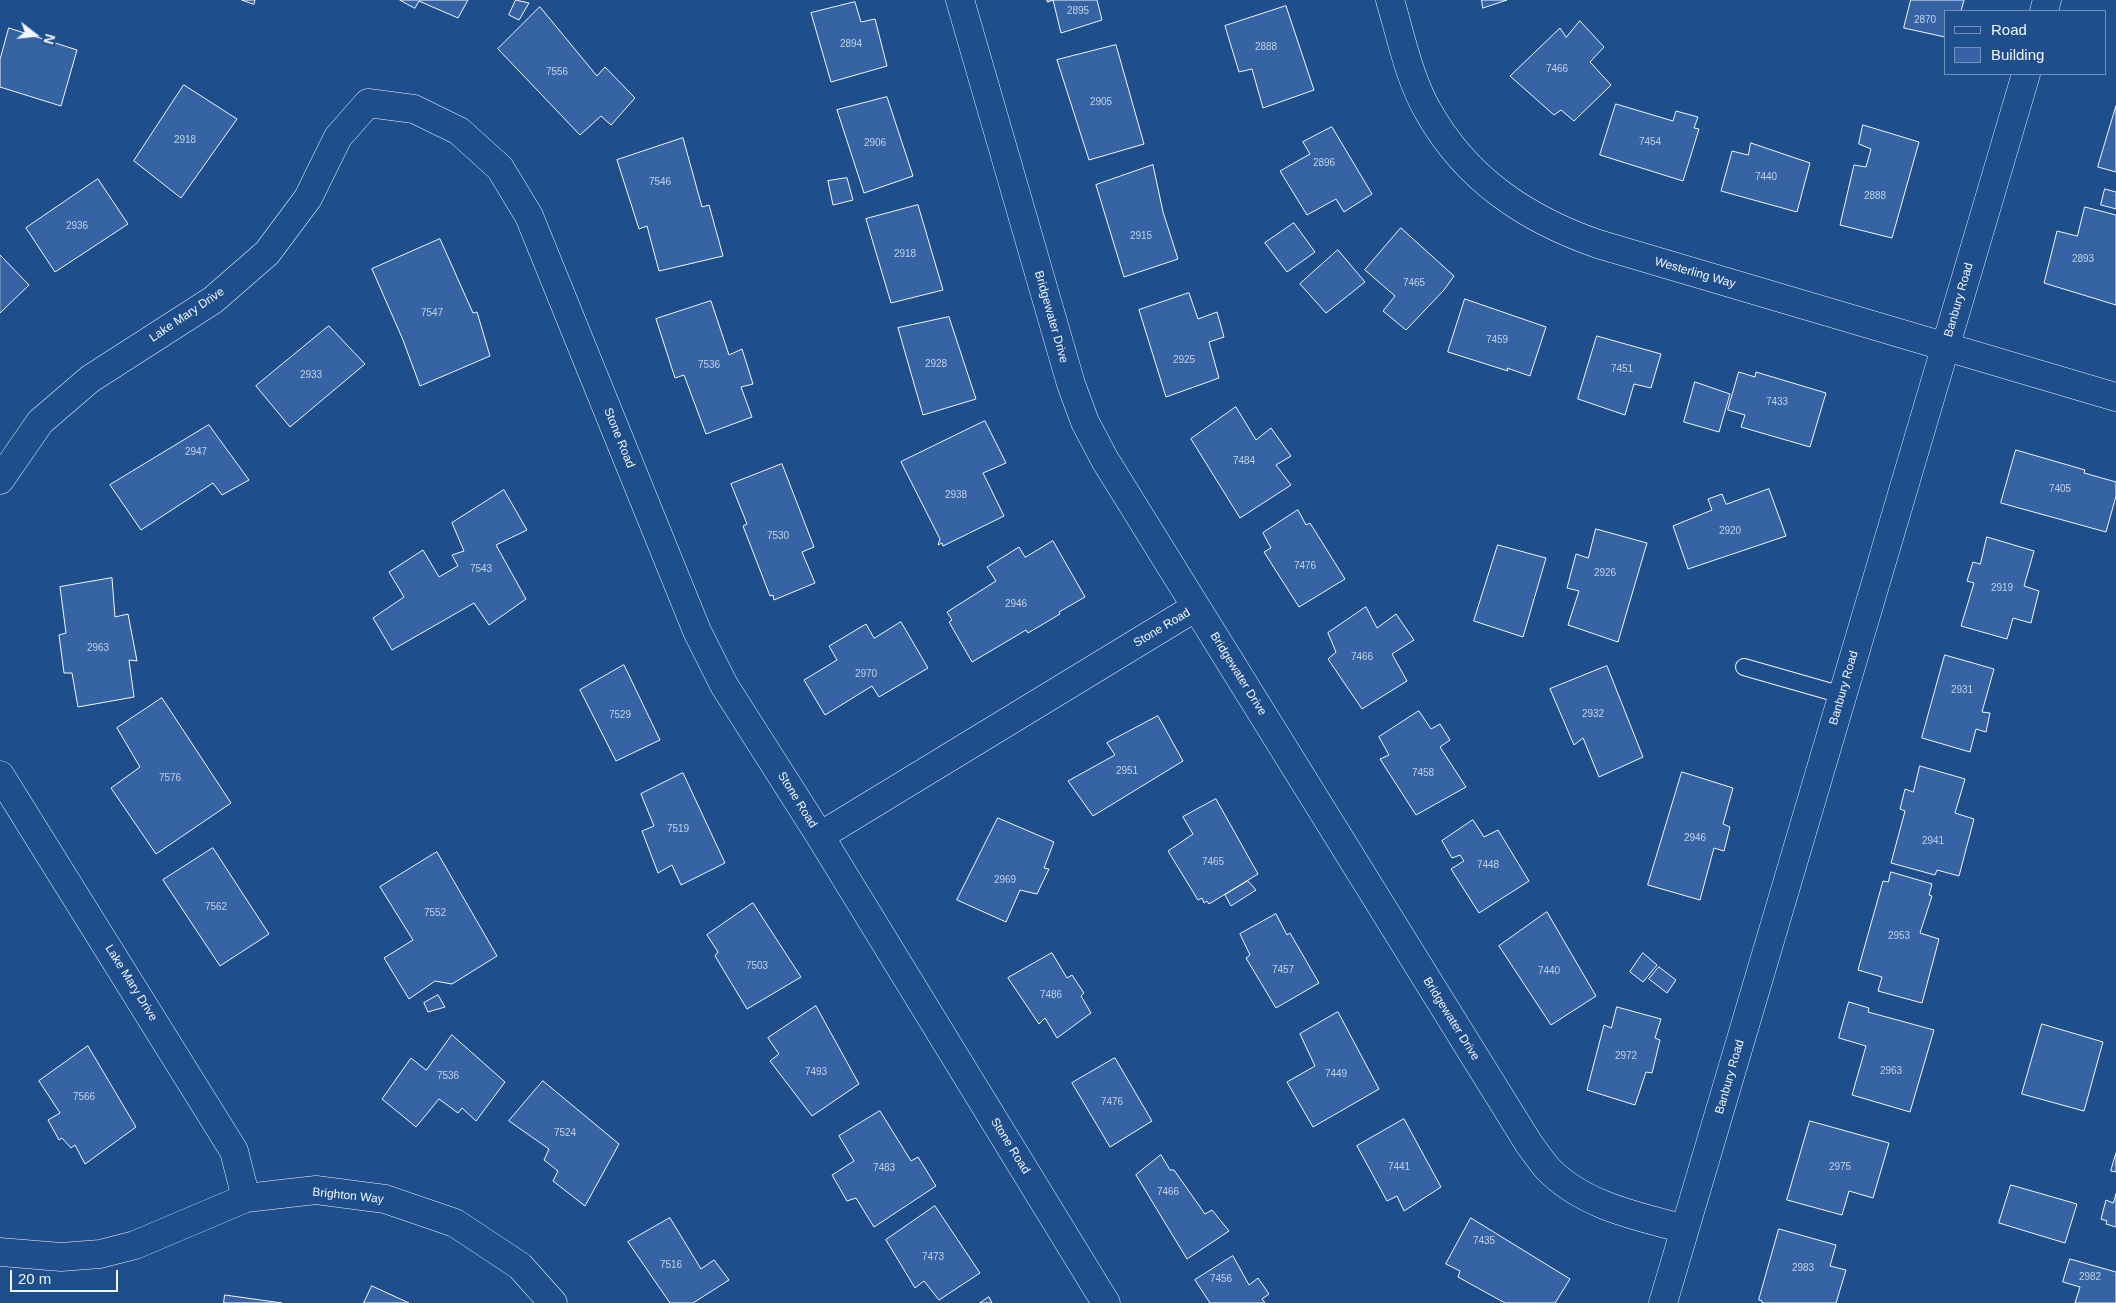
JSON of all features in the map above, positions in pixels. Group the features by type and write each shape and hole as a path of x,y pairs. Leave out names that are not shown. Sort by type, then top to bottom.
{"street":[{"name":"Bridgewater Drive","path":"960,0 1070,384 1085,422 1105,460 1524,1136 1548,1169 1573,1189 1602,1205 1685,1229"},
{"name":"Westerling Way","path":"1390,0 1410,66 1428,110 1453,148 1484,181 1521,210 1563,232 1598,244 2116,397"},
{"name":"Banbury Road","path":"1663,1303 2026,75"},
{"name":"Stone Road","path":"368,103 414,110 459,131 500,168 529,216 697,631 724,684 820,836 1106,1303"},
{"name":"Lake Mary Drive","path":"0,480 40,422 90,379 213,300 267,253 308,198 338,138 368,103"},
{"name":"Stone Road","path":"820,836 1196,607"},
{"name":"Lake Mary Drive","path":"0,776 234,1151 246,1198"},
{"name":"Brighton Way","path":"0,1252 61,1257 100,1254 135,1244 246,1198 316,1190 385,1199 455,1223 520,1266 553,1303"}],"lane":[{"path":"1744,667 1842,695"}],"building":[{"path":"242,0 255,0 254,4"},
{"path":"400,0 468,0 458,18 419,1 415,8"},
{"path":"516,0 529,3 519,20 509,15"},
{"path":"1053,0 1097,0 1102,20 1061,33"},
{"path":"1482,0 1507,0 1483,8"},
{"path":"1911,0 1964,0 1961,10 1944,10 1944,37 1904,28"},
{"path":"855,2 861,22 875,19 887,66 831,82 811,13"},
{"path":"1286,6 1314,90 1263,108 1252,69 1239,72 1225,26"},
{"path":"540,7 597,76 605,67 635,98 611,125 601,116 580,135 498,49"},
{"path":"1580,21 1604,47 1590,62 1611,85 1574,121 1561,110 1554,115 1510,76 1560,28 1566,37"},
{"path":"9,28 77,50 61,106 0,87 0,60"},
{"path":"1116,45 1144,144 1089,160 1057,60"},
{"path":"184,85 237,119 181,198 134,161"},
{"path":"887,97 913,176 864,193 837,110"},
{"path":"1616,104 1673,121 1676,111 1698,117 1694,128 1699,129 1683,181 1600,155"},
{"path":"2116,106 2116,172 2098,167"},
{"path":"1863,125 1919,142 1892,238 1840,225 1854,165 1866,167 1871,149 1859,144"},
{"path":"1332,127 1372,194 1344,212 1336,199 1307,215 1280,171 1310,154 1303,142"},
{"path":"683,138 702,207 709,205 723,256 659,271 647,226 639,229 617,160"},
{"path":"1751,143 1810,163 1797,212 1721,191 1732,151 1748,155"},
{"path":"1153,165 1163,212 1178,259 1124,277 1096,185"},
{"path":"847,178 853,200 833,205 828,181"},
{"path":"98,179 128,224 55,272 26,228"},
{"path":"2105,189 2116,192 2116,209 2101,205"},
{"path":"918,205 943,290 891,303 866,219"},
{"path":"2085,207 2116,215 2116,305 2044,283 2057,231 2077,236"},
{"path":"1294,223 1315,252 1287,272 1265,243"},
{"path":"1401,228 1454,276 1444,290 1406,330 1383,311 1395,296 1365,270"},
{"path":"440,239 473,313 477,312 490,356 420,386 403,340 372,269"},
{"path":"1338,250 1365,282 1326,313 1300,284"},
{"path":"0,255 29,285 0,313"},
{"path":"1189,293 1198,319 1217,312 1224,337 1209,342 1219,378 1166,397 1139,310"},
{"path":"1465,299 1546,327 1530,376 1448,352"},
{"path":"711,301 729,355 742,349 753,384 741,387 752,417 706,434 684,375 675,378 656,319"},
{"path":"949,317 976,399 923,415 898,328"},
{"path":"329,326 365,364 290,427 256,386"},
{"path":"1597,336 1661,354 1651,388 1634,384 1625,415 1578,399"},
{"path":"1739,372 1755,377 1756,372 1826,393 1810,447 1741,427 1745,415 1728,410"},
{"path":"1695,382 1730,394 1719,432 1684,422"},
{"path":"1236,407 1256,440 1271,428 1291,456 1276,465 1291,485 1240,518 1191,439"},
{"path":"985,421 1006,463 983,473 1004,516 943,546 942,543 938,545 940,539 901,462"},
{"path":"209,425 249,480 222,495 213,483 141,530 110,485"},
{"path":"2016,450 2085,470 2084,473 2116,482 2116,496 2106,532 2001,503"},
{"path":"782,464 814,547 802,552 815,583 774,600 773,595 770,596 743,526 747,524 731,484"},
{"path":"1769,489 1786,536 1688,569 1673,526 1712,510 1708,499 1722,494 1726,504"},
{"path":"504,490 527,530 496,545 526,599 489,625 474,603 392,650 373,618 404,597 389,572 423,550 439,577 458,566 452,555 464,551 452,523"},
{"path":"1298,510 1306,525 1310,523 1345,579 1299,607 1264,552 1271,548 1263,533"},
{"path":"1596,529 1647,543 1618,642 1568,625 1579,591 1567,588 1576,554 1588,558"},
{"path":"1987,537 2034,551 2024,586 2039,591 2031,623 2013,618 2007,639 1961,626 1974,583 1967,581 1973,562 1980,564"},
{"path":"1053,541 1085,597 1028,633 1026,630 972,662 949,622 952,620 947,612 996,581 987,567 1019,547 1025,557"},
{"path":"1498,545 1546,558 1523,637 1474,621"},
{"path":"112,578 115,617 128,614 137,661 129,660 134,697 78,707 72,673 64,673 59,635 66,633 60,587"},
{"path":"1366,607 1377,628 1396,614 1414,640 1392,654 1407,681 1362,709 1328,659 1336,652 1328,633"},
{"path":"901,622 928,668 879,697 872,686 825,715 804,680 837,660 829,646 866,624 874,638"},
{"path":"1945,655 1994,669 1982,712 1990,713 1986,732 1976,729 1970,752 1922,738"},
{"path":"624,665 660,740 616,761 580,690"},
{"path":"1607,666 1643,757 1599,777 1583,738 1574,745 1550,689"},
{"path":"162,698 231,803 156,854 111,788 140,767 117,728"},
{"path":"1419,711 1431,729 1440,724 1450,740 1440,747 1466,787 1416,815 1380,759 1389,755 1379,737"},
{"path":"1158,716 1183,761 1093,816 1068,781 1115,755 1107,743"},
{"path":"1920,766 1965,779 1955,813 1974,819 1959,876 1937,870 1935,875 1891,863 1905,811 1900,809 1905,789 1913,792"},
{"path":"1682,772 1733,788 1723,824 1730,827 1724,851 1714,848 1700,900 1648,885"},
{"path":"683,773 725,863 681,885 672,865 658,873 642,831 654,826 641,794"},
{"path":"1216,799 1258,874 1209,904 1207,901 1204,903 1202,898 1198,900 1168,851 1193,834 1183,817"},
{"path":"998,818 1054,842 1044,868 1049,869 1037,894 1020,890 1006,922 957,900"},
{"path":"1473,820 1484,837 1498,830 1529,881 1479,913 1451,869 1464,861 1460,855 1452,858 1442,841"},
{"path":"213,848 269,934 220,966 163,880"},
{"path":"437,852 497,956 452,984 435,981 409,999 384,958 413,940 380,887"},
{"path":"1891,872 1932,884 1929,895 1932,896 1920,933 1939,939 1922,1003 1878,991 1882,977 1858,970 1883,881 1888,882"},
{"path":"1248,881 1256,890 1231,906 1225,895"},
{"path":"753,903 801,977 747,1009 715,956 718,952 707,935"},
{"path":"1547,912 1596,996 1551,1025 1499,946"},
{"path":"1276,914 1287,935 1290,933 1319,983 1276,1008 1246,958 1250,955 1240,934"},
{"path":"1052,953 1067,978 1072,975 1084,993 1081,996 1091,1013 1057,1038 1045,1018 1039,1024 1008,978"},
{"path":"1643,953 1657,965 1643,982 1630,972"},
{"path":"1659,967 1676,980 1667,993 1649,979"},
{"path":"438,995 445,1007 428,1012 424,1003"},
{"path":"1849,1002 1869,1008 1868,1012 1934,1030 1910,1112 1852,1095 1866,1046 1839,1038"},
{"path":"816,1006 859,1084 812,1116 770,1061 779,1054 768,1038"},
{"path":"1617,1007 1661,1019 1655,1038 1660,1040 1652,1073 1646,1072 1635,1105 1587,1090 1604,1025 1611,1028"},
{"path":"1338,1012 1379,1089 1313,1127 1287,1082 1315,1066 1300,1034"},
{"path":"2042,1024 2103,1042 2084,1111 2022,1094"},
{"path":"452,1035 505,1082 476,1121 462,1108 458,1113 439,1099 416,1127 382,1099 411,1058 426,1070"},
{"path":"88,1046 136,1127 85,1164 75,1145 71,1148 62,1138 59,1140 48,1120 60,1113 39,1081"},
{"path":"1115,1058 1152,1121 1110,1147 1072,1083"},
{"path":"543,1081 619,1144 585,1206 553,1181 558,1171 544,1160 549,1149 509,1121"},
{"path":"880,1111 911,1161 918,1157 936,1186 874,1227 856,1198 847,1201 832,1175 854,1161 839,1136"},
{"path":"1404,1119 1441,1187 1404,1211 1397,1196 1387,1201 1357,1146"},
{"path":"1810,1121 1889,1143 1873,1198 1849,1191 1842,1215 1787,1200"},
{"path":"2116,1153 2116,1172 2111,1171"},
{"path":"1161,1155 1170,1170 1174,1170 1205,1214 1212,1210 1229,1231 1187,1259 1136,1175"},
{"path":"2011,1185 2077,1204 2065,1243 1999,1223"},
{"path":"2116,1194 2116,1227 2106,1224 2107,1221 2101,1219 2106,1200 2113,1203"},
{"path":"935,1206 980,1273 939,1300 924,1281 915,1288 886,1240"},
{"path":"670,1218 701,1269 714,1260 729,1280 693,1303 670,1303 628,1242"},
{"path":"1471,1218 1570,1279 1555,1303 1505,1303 1458,1277 1460,1271 1446,1264"},
{"path":"1779,1229 1836,1245 1830,1266 1846,1270 1836,1303 1762,1303 1759,1300"},
{"path":"1233,1256 1249,1285 1258,1278 1269,1294 1262,1299 1265,1303 1210,1303 1195,1280"},
{"path":"2070,1259 2116,1272 2116,1303 2075,1303 2080,1287 2063,1282"},
{"path":"372,1286 409,1303 364,1303"},
{"path":"225,1295 282,1303 224,1303"},
{"path":"989,1297 992,1303 980,1303"}]}
